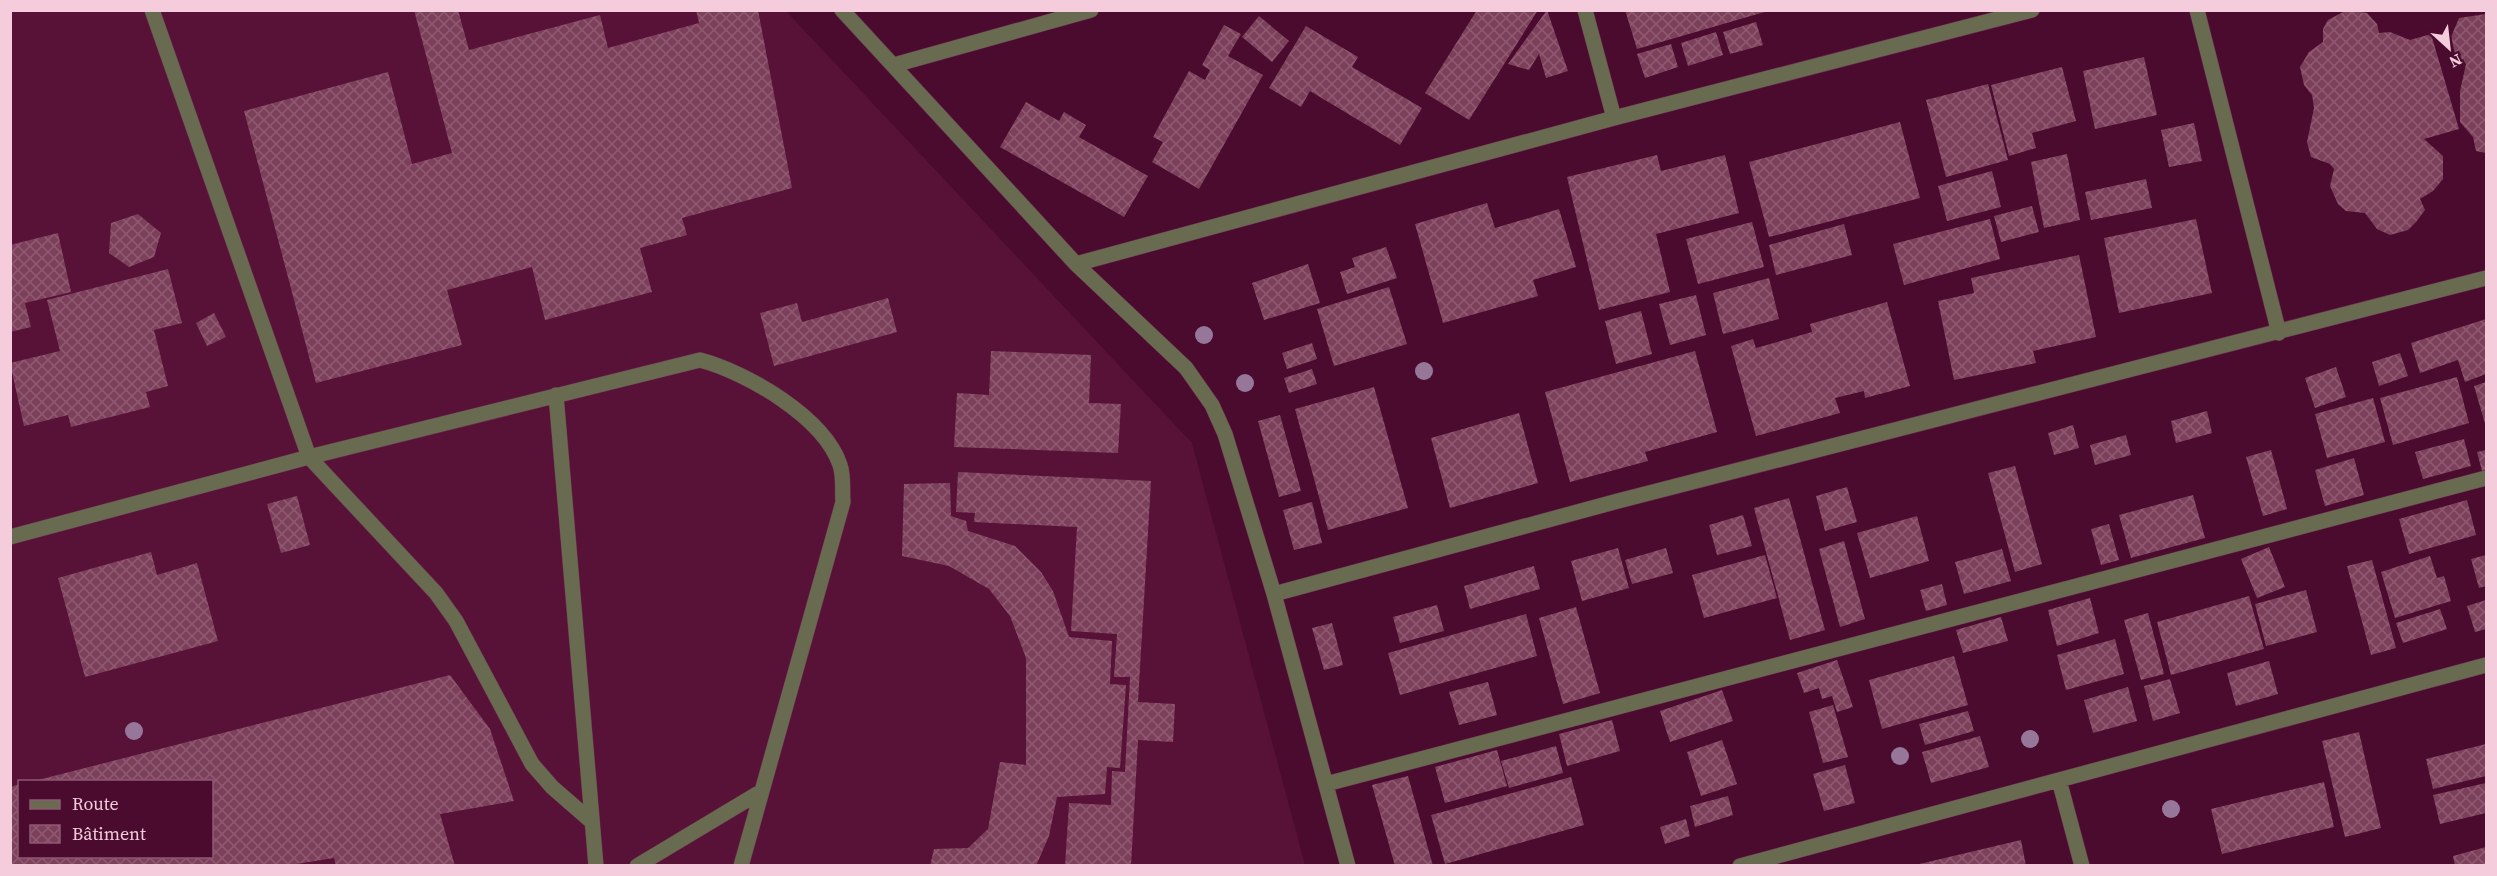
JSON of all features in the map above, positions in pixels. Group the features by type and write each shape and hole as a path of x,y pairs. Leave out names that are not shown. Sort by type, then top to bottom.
{"street":[{"path":"152,10 309,457 436,593 456,621 532,764 552,787 591,821"},
{"path":"842,10 1076,264 1186,368 1212,405 1225,434 1274,594 1348,866"},
{"path":"894,65 1090,10"},
{"path":"1585,10 1614,118"},
{"path":"2197,10 2279,333"},
{"path":"1076,264 1614,118 2022,12"},
{"path":"1274,594 1618,501 2487,278"},
{"path":"10,537 309,457 700,360 725,366 773,392 818,429 840,465 843,502 741,866"},
{"path":"556,395 596,866"},
{"path":"1326,784 2487,478"},
{"path":"1740,866 2487,665"},
{"path":"2059,780 2082,866"},
{"path":"637,866 762,791"}],"shaded area":[{"path":"10,11 786,11 1192,443 1305,865 11,865"}],"building":[{"path":"414,10 458,10 469,50 600,15 608,48 699,23 696,10 758,10 792,188 682,218 687,235 640,248 652,292 545,320 532,267 447,290 462,345 316,383 244,111 388,72 412,164 452,153"},
{"path":"1477,10 1538,10 1469,120 1425,93"},
{"path":"1547,10 1568,71 1546,78 1539,54 1529,70 1508,64"},
{"path":"1625,10 1768,10 1768,11 1637,49"},
{"path":"2347,10 2367,13 2377,24 2379,33 2390,32 2410,40 2431,34 2459,129 2424,139 2443,156 2443,179 2433,191 2420,199 2425,210 2416,222 2408,230 2390,235 2377,229 2365,213 2346,211 2338,204 2330,186 2334,169 2330,164 2311,157 2307,142 2314,108 2312,95 2304,85 2300,67 2309,52 2323,42 2323,29 2328,20"},
{"path":"2486,14 2486,153 2476,151 2473,137 2460,122 2460,91 2466,64 2456,58 2451,37 2459,18"},
{"path":"1259,16 1289,41 1272,62 1242,37"},
{"path":"1756,22 1763,45 1730,54 1723,32"},
{"path":"1224,25 1241,34 1228,56 1263,75 1199,189 1152,162 1163,142 1153,137 1189,71 1205,80 1210,70 1202,65"},
{"path":"1306,26 1358,57 1352,67 1422,108 1400,145 1310,91 1301,107 1269,88"},
{"path":"1716,32 1723,55 1688,66 1681,43"},
{"path":"1671,44 1678,67 1645,78 1637,54"},
{"path":"2144,57 2157,115 2095,129 2083,71"},
{"path":"2062,67 2076,121 2032,133 2036,148 2009,156 1991,85"},
{"path":"1988,84 2008,160 1946,177 1926,100"},
{"path":"1026,102 1059,121 1064,112 1086,125 1079,137 1148,176 1124,217 1000,147"},
{"path":"1900,122 1920,198 1769,237 1749,162"},
{"path":"2194,123 2202,161 2169,167 2161,130"},
{"path":"2067,154 2080,220 2044,228 2031,162"},
{"path":"1657,155 1661,171 1725,155 1739,213 1656,234 1670,292 1599,310 1567,177"},
{"path":"1992,171 2001,207 1947,221 1938,186"},
{"path":"2146,179 2152,208 2091,220 2085,192"},
{"path":"1487,203 1495,228 1559,209 1576,267 1533,280 1538,296 1443,323 1415,224"},
{"path":"2032,206 2039,232 2001,242 1994,216"},
{"path":"138,214 161,233 154,257 129,267 109,253 111,223"},
{"path":"1990,219 2000,259 1904,285 1893,244"},
{"path":"2196,219 2212,293 2119,313 2104,238"},
{"path":"1752,222 1764,267 1698,284 1686,239"},
{"path":"1844,224 1852,255 1776,275 1769,245"},
{"path":"58,233 71,292 25,303 31,327 10,332 10,245"},
{"path":"1386,247 1397,278 1347,294 1340,272 1355,267 1352,258"},
{"path":"2079,255 2096,337 2033,351 2036,363 1954,380 1938,301 1974,293 1971,278"},
{"path":"1308,264 1320,303 1264,320 1252,283"},
{"path":"168,269 182,323 154,330 168,386 146,392 150,407 71,427 68,415 24,426 10,363 60,351 47,300"},
{"path":"1769,278 1779,319 1723,334 1713,293"},
{"path":"1389,287 1407,344 1334,366 1317,309"},
{"path":"1696,295 1706,335 1670,345 1659,304"},
{"path":"888,298 897,332 774,366 760,313 797,303 802,322"},
{"path":"1887,302 1910,386 1865,398 1864,391 1835,398 1840,413 1756,436 1731,346 1753,339 1756,348 1812,332 1810,324"},
{"path":"1641,311 1652,354 1616,364 1605,321"},
{"path":"214,313 226,337 207,346 196,323"},
{"path":"2486,319 2486,374 2465,382 2458,360 2420,373 2411,343"},
{"path":"1312,343 1317,359 1287,369 1282,353"},
{"path":"991,351 1091,355 1089,403 1121,404 1118,453 954,447 957,393 989,395"},
{"path":"1695,351 1717,432 1645,452 1648,461 1570,482 1545,392"},
{"path":"2400,353 2408,376 2379,386 2372,362"},
{"path":"2336,367 2346,397 2315,408 2305,378"},
{"path":"1312,369 1317,384 1289,393 1284,378"},
{"path":"2457,377 2469,423 2393,445 2380,398"},
{"path":"2486,382 2486,427 2474,386"},
{"path":"1374,387 1408,508 1328,530 1295,409"},
{"path":"2373,398 2385,442 2327,458 2315,414"},
{"path":"2207,411 2212,433 2176,443 2171,421"},
{"path":"1519,413 1538,483 1450,508 1431,438"},
{"path":"1280,415 1301,491 1279,497 1258,421"},
{"path":"2073,425 2079,448 2054,455 2048,433"},
{"path":"2126,435 2131,455 2095,465 2090,445"},
{"path":"2464,439 2471,466 2423,479 2415,452"},
{"path":"2271,450 2287,509 2263,516 2246,457"},
{"path":"2486,450 2486,470 2482,471 2477,452"},
{"path":"2354,458 2364,495 2325,506 2315,470"},
{"path":"2015,466 2042,564 2015,572 1988,473"},
{"path":"958,472 1151,481 1138,702 1175,704 1173,742 1138,740 1131,866 1065,866 1069,803 1111,805 1112,771 1125,772 1130,677 1114,677 1117,634 1071,631 1077,527 974,522 975,513 956,512"},
{"path":"950,483 951,516 966,521 968,531 1015,546 1041,572 1053,591 1069,637 1112,641 1110,684 1126,685 1120,768 1107,767 1105,794 1057,797 1049,836 1036,866 930,866 934,849 968,848 988,829 1000,762 1026,765 1026,658 1010,616 989,589 949,566 902,556 904,484"},
{"path":"1847,487 1857,522 1825,531 1816,496"},
{"path":"2193,495 2205,538 2131,558 2119,515"},
{"path":"297,496 310,545 281,553 267,504"},
{"path":"1789,498 1825,630 1790,640 1754,508"},
{"path":"2467,500 2476,535 2409,554 2399,519"},
{"path":"1312,502 1322,543 1294,550 1283,510"},
{"path":"1743,515 1752,546 1717,555 1709,525"},
{"path":"1917,516 1929,561 1870,578 1857,533"},
{"path":"2109,524 2119,560 2101,565 2091,529"},
{"path":"1844,541 1865,619 1840,627 1819,549"},
{"path":"2269,547 2285,587 2257,598 2241,559"},
{"path":"1618,548 1629,588 1582,601 1571,561"},
{"path":"1666,548 1673,573 1632,584 1625,560"},
{"path":"2002,549 2011,581 1964,594 1955,562"},
{"path":"151,552 157,575 197,563 218,641 85,677 58,578"},
{"path":"1765,555 1777,598 1704,618 1692,575"},
{"path":"2486,555 2486,586 2479,588 2471,559"},
{"path":"2430,556 2437,578 2444,576 2451,601 2395,618 2381,572"},
{"path":"2372,560 2396,648 2371,655 2347,566"},
{"path":"1534,566 1540,589 1470,609 1464,586"},
{"path":"1942,584 1947,605 1926,611 1920,590"},
{"path":"2306,590 2317,632 2266,646 2255,604"},
{"path":"2249,596 2264,649 2171,675 2157,622"},
{"path":"2090,598 2099,633 2057,646 2048,610"},
{"path":"2486,600 2486,629 2475,632 2467,606"},
{"path":"1437,605 1444,631 1400,643 1393,617"},
{"path":"1576,607 1600,693 1563,704 1539,618"},
{"path":"2440,609 2447,629 2403,643 2396,623"},
{"path":"2148,613 2164,674 2141,680 2124,620"},
{"path":"1526,614 1537,656 1400,695 1388,653"},
{"path":"2001,617 2008,641 1963,653 1956,630"},
{"path":"1332,623 1343,665 1324,670 1312,628"},
{"path":"2115,639 2124,674 2066,690 2057,655"},
{"path":"1954,656 1968,705 1882,729 1869,680"},
{"path":"1837,660 1853,707 1837,712 1832,696 1822,699 1819,688 1804,693 1797,673"},
{"path":"2269,661 2278,694 2236,706 2227,673"},
{"path":"450,675 490,729 514,801 440,814 455,866 336,866 334,858 284,866 10,866 10,787 18,785 18,858 213,858 213,780 38,780"},
{"path":"2170,679 2180,713 2153,721 2144,686"},
{"path":"1488,682 1497,715 1459,725 1449,692"},
{"path":"2128,687 2137,721 2093,733 2084,700"},
{"path":"1722,690 1733,721 1670,742 1660,711"},
{"path":"1833,705 1848,757 1823,763 1809,712"},
{"path":"1968,711 1974,731 1925,745 1919,724"},
{"path":"1612,720 1620,751 1567,766 1559,734"},
{"path":"2359,732 2381,828 2345,837 2322,741"},
{"path":"1980,736 1989,767 1931,783 1922,752"},
{"path":"1722,740 1737,784 1701,796 1687,752"},
{"path":"2486,744 2486,776 2433,789 2426,759"},
{"path":"1556,746 1563,773 1509,788 1501,761"},
{"path":"1497,750 1507,786 1445,803 1435,767"},
{"path":"1845,765 1855,803 1824,811 1813,774"},
{"path":"1408,776 1433,866 1395,866 1372,785"},
{"path":"1571,777 1584,825 1445,864 1431,815"},
{"path":"2324,782 2334,827 2222,854 2211,809"},
{"path":"2486,783 2486,813 2440,824 2433,795"},
{"path":"1728,796 1733,815 1695,827 1690,806"},
{"path":"1686,819 1690,836 1665,844 1660,827"},
{"path":"2021,840 2026,866 1915,866 1915,865"},
{"path":"2486,847 2486,866 2455,866 2453,856"}]}
